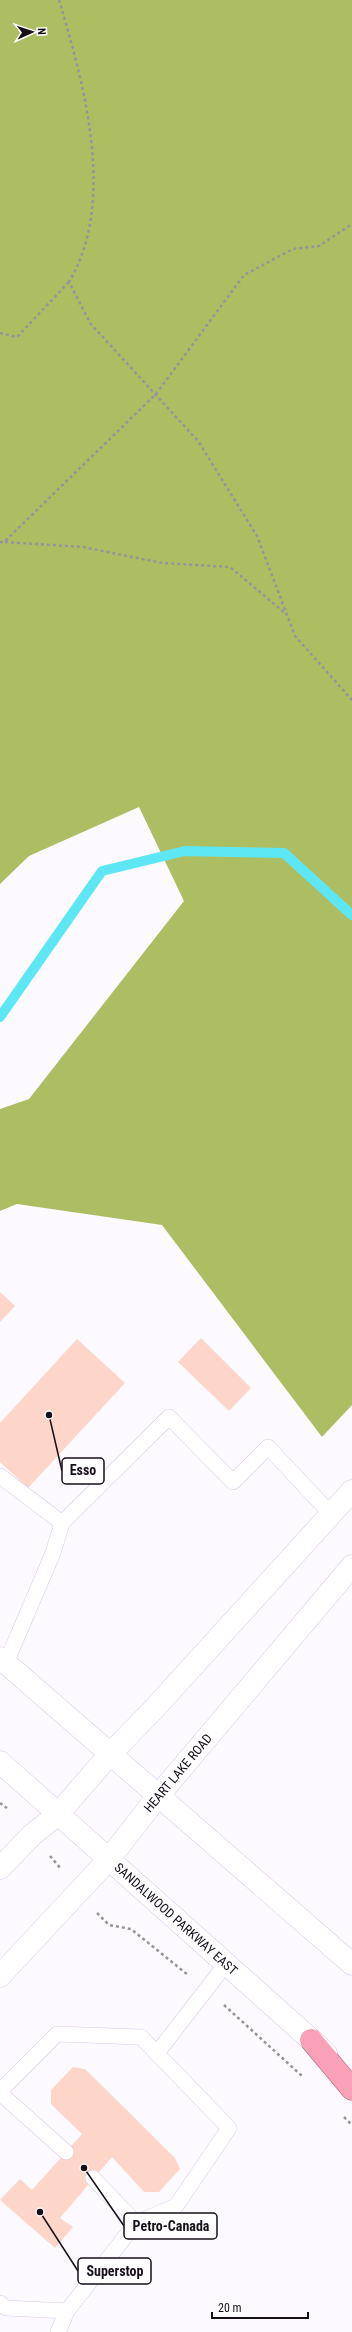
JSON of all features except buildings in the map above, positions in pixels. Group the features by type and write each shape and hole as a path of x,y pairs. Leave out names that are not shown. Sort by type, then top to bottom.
{"highway":[{"path":"311,2040 352,2089"}],"street":[{"path":"0,1868 32,1835 58,1814 111,1753 159,1704 352,1491"},
{"name":"HEART LAKE ROAD","path":"0,1976 109,1859 159,1795 352,1566"},
{"path":"3,1660 352,1964"},
{"name":"SANDALWOOD PARKWAY EAST","path":"0,1762 352,2076"}],"lane":[{"path":"3,1660 53,1553 62,1523 169,1417 233,1482 268,1447 331,1514"},
{"path":"0,1476 62,1523"},
{"path":"157,2053 226,1964"},
{"path":"58,2332 67,2310 136,2223 176,2206 230,2128 141,2037 57,2034 0,2092 66,2152"},
{"path":"93,2178 136,2223"},
{"path":"0,2303 6,2308 67,2310"}],"path":[{"path":"0,333 17,337 69,282 81,262 92,224 92,149 81,75 59,0"},
{"path":"4,542 156,394 244,275 293,249 319,246 352,224"},
{"path":"69,282 90,323 198,442 257,536 295,636 352,700"},
{"path":"0,542 83,547 162,563 230,567 287,615"},
{"path":"0,1803 7,1808"},
{"path":"103,1920 108,1925 131,1929 207,1989 303,2076"},
{"path":"341,2114 352,2125"}],"green space":[{"path":"0,0 352,0 352,1405 322,1437 162,1225 17,1204 0,1211 0,1109 29,1099 184,901 139,807 29,856 0,884"}],"waterway":[{"path":"0,1017 102,871 185,851 284,853 352,915"}],"place":[{"name":"Esso","path":"49,1415"},
{"name":"Petro-Canada","path":"84,2168"},
{"name":"Superstop","path":"40,2212"}]}
